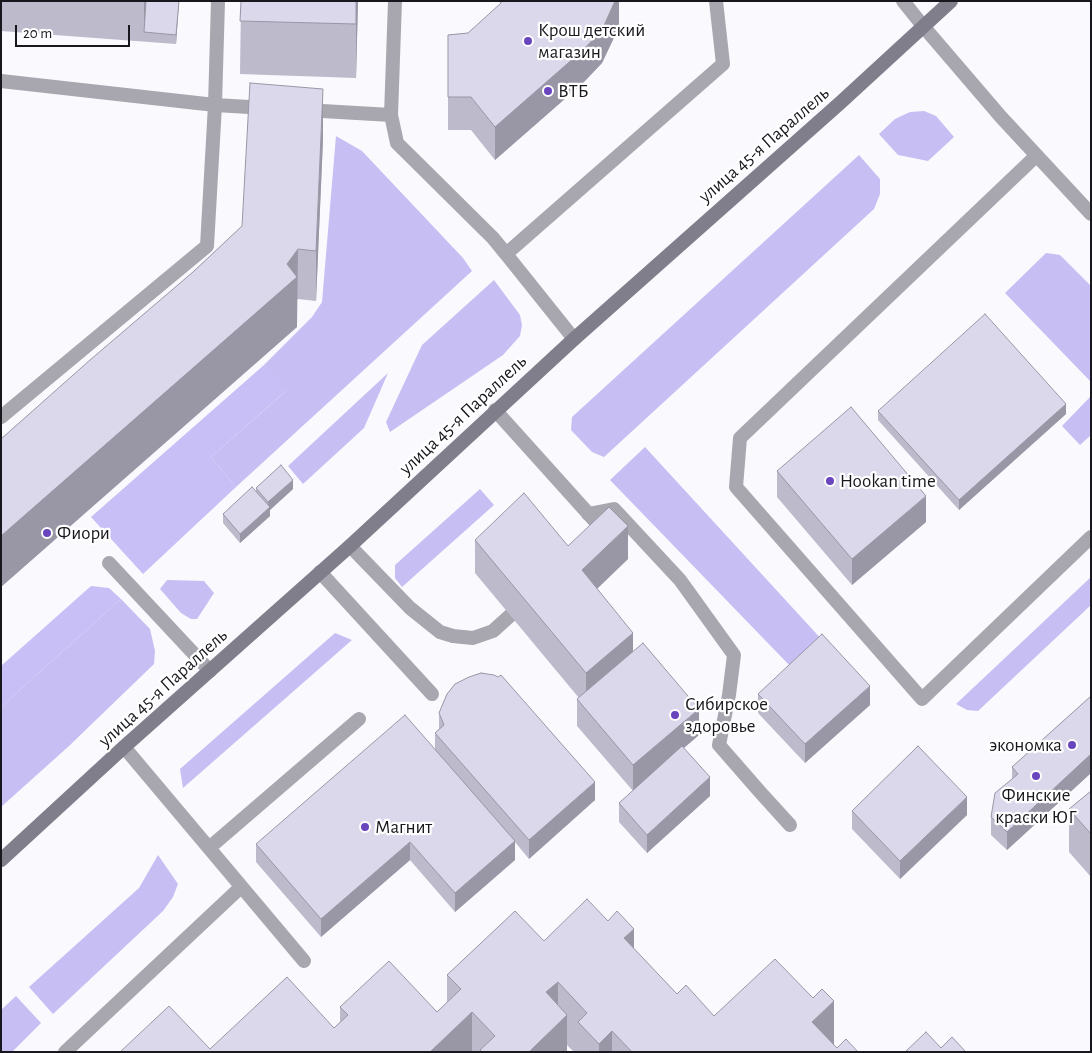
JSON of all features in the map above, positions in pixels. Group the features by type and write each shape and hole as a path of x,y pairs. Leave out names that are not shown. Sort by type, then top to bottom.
{"main road":[{"name":"улица 45-я Параллель","path":"1,860 124,747 350,546 574,338 840,103 952,1"}],"street":[{"path":"1,417 207,246 216,105 218,1"},
{"path":"395,1 391,115 397,143 493,238 574,338"},
{"path":"506,254 724,64 716,1"},
{"path":"902,1 994,109 1091,214"},
{"path":"1,81 216,105 391,115"},
{"path":"1036,156 740,438 736,487 922,699 1091,537"},
{"path":"495,410 603,530 588,544"},
{"path":"588,514 614,509 680,580 734,655 729,695 719,745 790,825"},
{"path":"350,546 410,608 440,632 453,636 473,638 493,631 537,591"},
{"path":"110,562 210,671"},
{"path":"320,572 432,694"},
{"path":"209,848 359,719"},
{"path":"124,747 304,961"},
{"path":"66,1052 240,887"}],"shaded area":[{"path":"924,111 936,116 954,137 928,161 898,155 879,134 895,119 910,112"},
{"path":"336,136 362,151 463,258 472,271 236,487 211,457 286,391 264,365 312,317 322,302"},
{"path":"859,155 880,179 880,194 874,209 604,457 592,452 571,430 572,417"},
{"path":"1046,253 1060,255 1091,286 1091,382 1005,293"},
{"path":"494,280 520,315 522,325 520,336 503,355 390,432 386,422 422,345"},
{"path":"264,365 287,390 211,457 236,487 143,574 91,517"},
{"path":"388,373 364,428 303,484 288,466"},
{"path":"1091,396 1091,435 1080,445 1062,426"},
{"path":"645,447 824,642 793,669 610,480"},
{"path":"480,489 494,505 402,587 395,578 395,565"},
{"path":"1091,577 1091,605 978,711 967,710 956,704"},
{"path":"167,580 204,581 214,593 197,619 191,619 181,613 160,589"},
{"path":"91,586 109,588 121,599 1,707 1,666"},
{"path":"121,599 150,629 155,651 154,664 69,746 1,807 1,707"},
{"path":"335,633 352,640 183,788 180,769"},
{"path":"158,855 178,884 173,897 163,911 53,1014 29,987 139,888"},
{"path":"16,996 41,1023 12,1052 1,1052 1,1010"}],"building":[{"path":"146,1 179,1 176,35 144,32"},
{"path":"241,1 356,1 356,24 240,21"},
{"path":"501,1 615,1 602,30 583,50 495,127 471,97 448,97 448,35 468,33"},
{"path":"250,83 323,89 316,251 298,249 287,264 297,277 1,536 1,439 193,272 242,226"},
{"path":"985,314 1066,404 959,500 878,411"},
{"path":"851,407 926,496 852,559 777,471"},
{"path":"281,465 293,480 268,502 256,488"},
{"path":"252,487 270,507 240,534 223,514"},
{"path":"524,493 568,546 609,507 628,526 582,570 633,633 586,673 475,540"},
{"path":"822,634 870,686 805,744 758,694"},
{"path":"643,643 699,709 633,765 577,699"},
{"path":"481,673 498,677 501,675 595,782 529,840 435,733 444,725 439,713 447,694 455,684"},
{"path":"1091,696 1091,754 1007,832 991,817 995,793 1018,774 1012,767"},
{"path":"405,715 515,841 455,893 410,842 321,919 256,844"},
{"path":"682,746 710,777 647,835 619,803"},
{"path":"918,746 967,797 900,861 852,811"},
{"path":"1091,791 1091,834 1069,809"},
{"path":"587,899 608,921 617,911 634,929 624,938 677,994 686,985 714,1016 775,959 813,998 822,989 834,1001 812,1022 837,1048 846,1039 858,1052 632,1052 612,1031 599,1044 578,1022 587,1013 558,982 546,992 567,1015 529,1052 482,1052 480,1050 495,1036 472,1012 430,1052 120,1052 169,1006 210,1049 287,977 334,1028 348,1015 340,1007 389,961 437,1012 461,989 447,975 515,911 544,941"},
{"path":"926,1032 941,1048 952,1037 966,1052 905,1052"}],"place":[{"name":"Крош детский магазин","path":"528,41"},
{"name":"ВТБ","path":"548,91"},
{"name":"Hookan time","path":"830,481"},
{"name":"Фиори","path":"47,533"},
{"name":"Сибирское здоровье","path":"675,715"},
{"name":"экономка","path":"1072,745"},
{"name":"Финские краски ЮГ","path":"1036,776"},
{"name":"Магнит","path":"365,827"}]}
